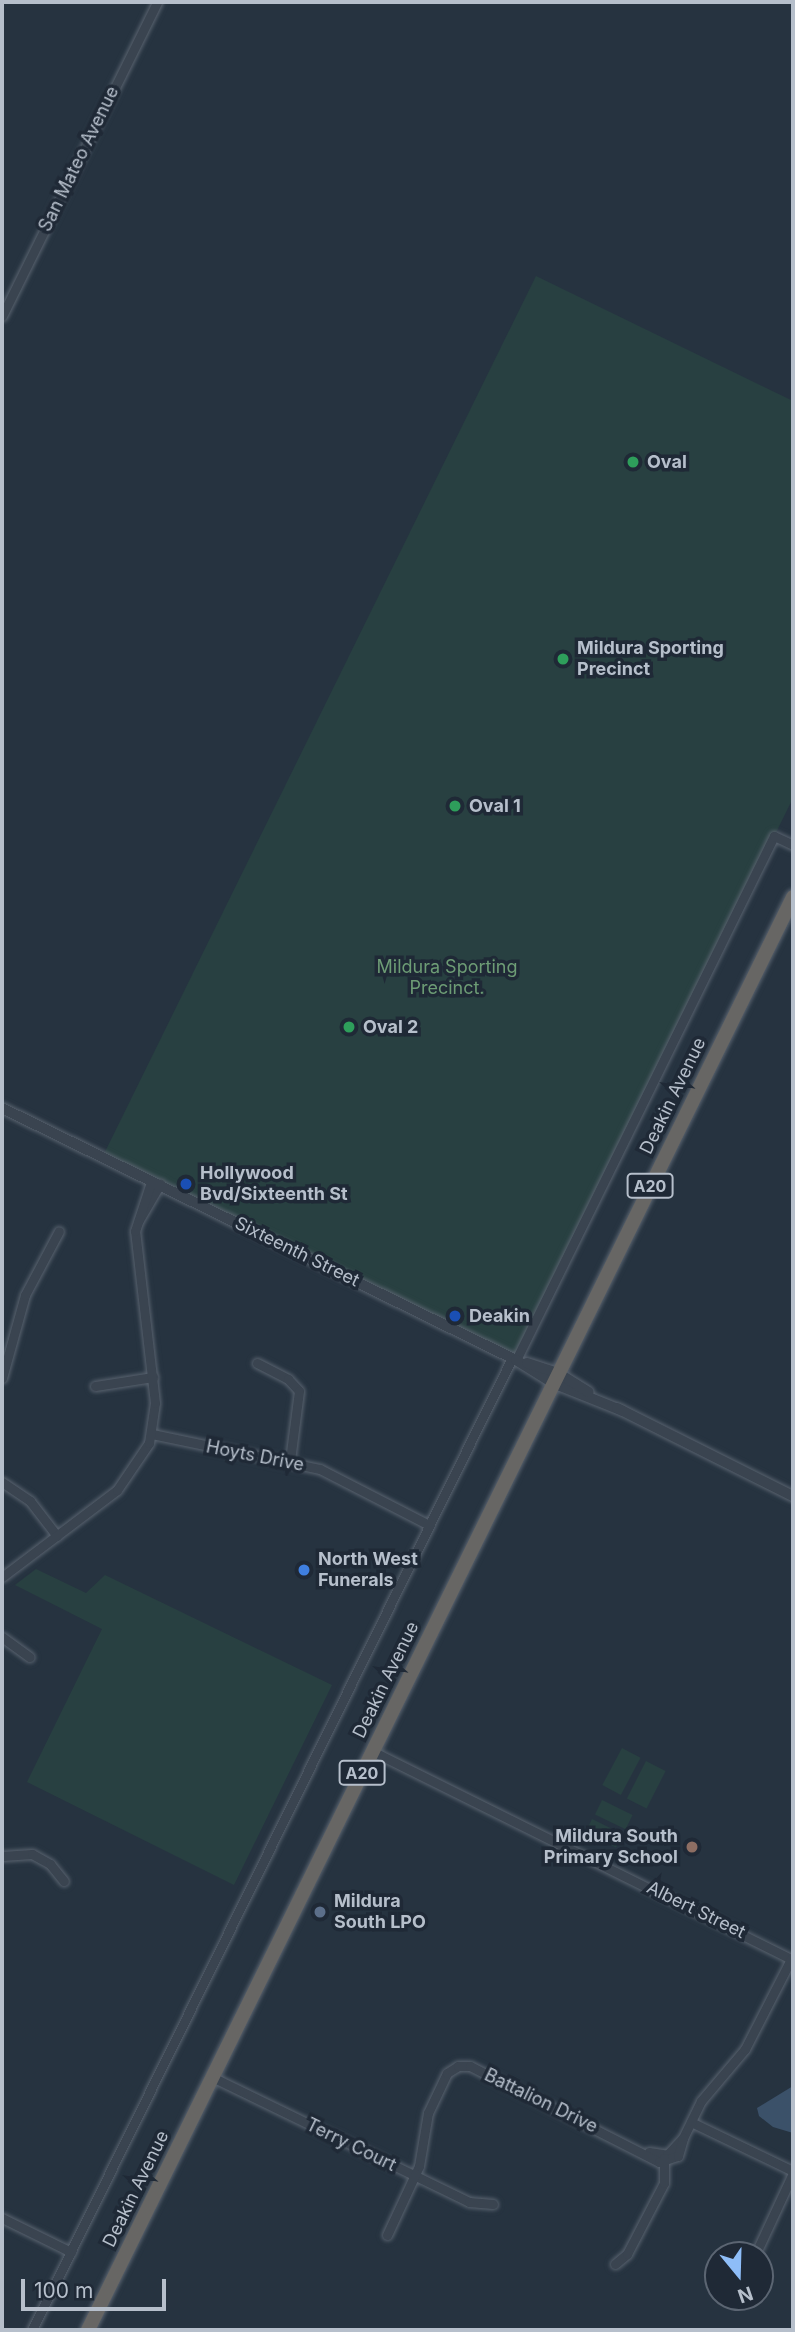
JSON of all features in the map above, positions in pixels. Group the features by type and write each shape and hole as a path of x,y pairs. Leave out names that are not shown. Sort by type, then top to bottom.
{"highway":[{"name":"Deakin Avenue","path":"88,2330 793,897"}],"street":[{"name":"San Mateo Avenue","path":"2,316 157,2"},
{"name":"Deakin Avenue","path":"32,2330 429,1525 774,836 793,845"},
{"name":"Sixteenth Street","path":"2,1108 793,1496"},
{"path":"2,1577 127,1480 152,1434 153,1377 136,1225 156,1183"},
{"path":"2,1378 5,1353 25,1295 59,1231"},
{"path":"257,1363 288,1379 299,1391 290,1460"},
{"path":"95,1386 153,1377"},
{"name":"Hoyts Drive","path":"152,1434 232,1454 290,1460 320,1469 429,1525"},
{"path":"2,1482 30,1501 57,1536"},
{"path":"2,1637 30,1657"},
{"name":"Albert Street","path":"372,1751 792,1959"},
{"path":"2,1856 32,1854 50,1864 64,1881"},
{"path":"615,2264 627,2254 664,2183 664,2159 684,2138 701,2102 745,2049 792,1959"},
{"name":"Battalion Drive","path":"387,2235 415,2177 428,2113 447,2073 463,2065 664,2159"},
{"name":"Terry Court","path":"212,2077 469,2202 493,2204"},
{"path":"691,2122 793,2172 761,2241"},
{"path":"2,2218 71,2252"}],"green space":[{"name":"Mildura Sporting Precinct.","path":"536,276 793,401 793,798 516,1360 102,1158"},
{"path":"36,1569 86,1593 105,1575 332,1685 234,1885 27,1782 102,1629 15,1585"},
{"path":"622,1748 641,1758 621,1795 602,1785"},
{"path":"646,1761 666,1771 647,1808 627,1798"},
{"path":"602,1800 633,1815 626,1829 595,1814"},
{"path":"592,1819 623,1834 616,1847 585,1832"}],"water":[{"path":"793,2086 793,2133 773,2127 759,2116 757,2108"}],"place":[{"name":"Oval","path":"633,462"},
{"name":"Mildura Sporting Precinct","path":"563,659"},
{"name":"Oval 1","path":"455,806"},
{"name":"Oval 2","path":"349,1027"},
{"name":"Hollywood Bvd/Sixteenth St","path":"186,1184"},
{"name":"Deakin","path":"455,1316"},
{"name":"North West Funerals","path":"304,1570"},
{"name":"Mildura South Primary School","path":"692,1847"},
{"name":"Mildura South LPO","path":"320,1912"}]}
